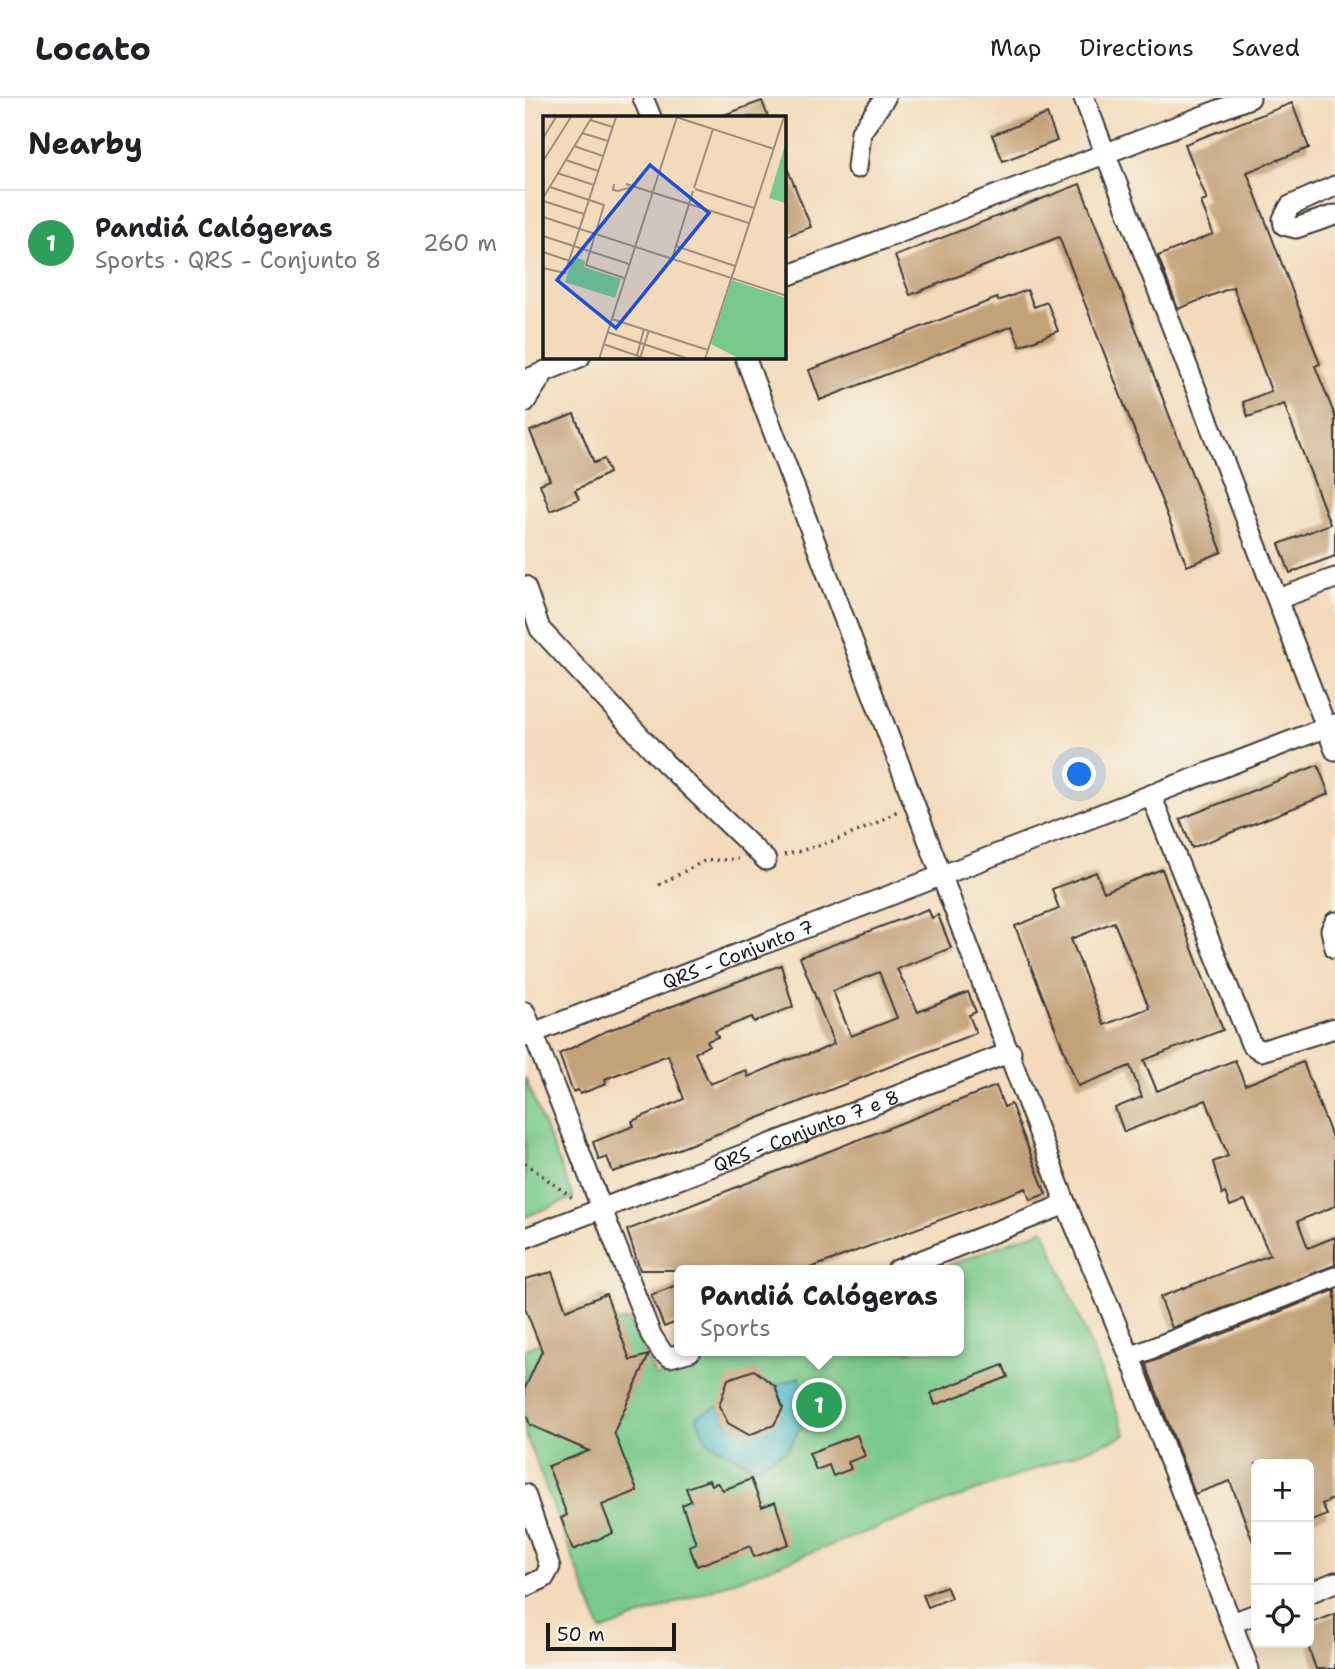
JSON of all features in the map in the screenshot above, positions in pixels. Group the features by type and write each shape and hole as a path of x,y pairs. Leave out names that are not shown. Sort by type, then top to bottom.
{"street":[{"path":"643,98 651,116"},
{"path":"857,168 862,132 885,98"},
{"path":"1084,98 1278,599 1331,726 1335,750"},
{"path":"786,276 1249,98"},
{"path":"1335,186 1290,206 1283,219 1284,225 1296,228 1335,215"},
{"path":"525,380 575,359"},
{"path":"746,359 941,876 1011,1052 1066,1204 1129,1357 1249,1669"},
{"path":"525,402 545,371"},
{"path":"1278,599 1335,578"},
{"path":"525,586 540,629 665,764 766,860"},
{"name":"QRS - Conjunto 7","path":"529,1034 1331,726"},
{"path":"1151,795 1251,1044 1261,1051 1335,1028"},
{"path":"1335,922 1331,930 1335,948"},
{"path":"525,1012 529,1034 651,1335 662,1352 670,1357 674,1356"},
{"name":"QRS - Conjunto 7 e 8","path":"525,1238 1011,1052"},
{"path":"910,1265 1066,1204"},
{"path":"1129,1357 1335,1277"},
{"path":"525,1494 549,1567 544,1578 525,1587"},
{"path":"1314,1591 1335,1582"},
{"path":"1232,1623 1251,1616"}],"path":[{"path":"659,885 704,861 766,860 828,845 871,827 913,801"},
{"path":"525,1163 573,1198 602,1210"}],"green space":[{"path":"525,1077 573,1198 525,1217"},
{"path":"1044,1229 1126,1435 601,1631 525,1433 525,1349 578,1328 629,1320 656,1377 712,1356 964,1356 964,1265 949,1265"}],"water":[{"path":"799,1377 810,1411 787,1450 755,1467 707,1441 696,1416 719,1406 728,1423 750,1435 783,1408 775,1386"}],"building":[{"path":"762,101 768,116 721,116"},
{"path":"1292,103 1309,148 1247,172 1320,364 1315,366 1335,416 1335,556 1290,573 1279,544 1330,524 1284,404 1248,417 1243,402 1271,391 1233,287 1178,309 1158,256 1213,234 1201,202 1207,200 1185,144"},
{"path":"1047,114 1057,141 1003,161 992,135"},
{"path":"786,165 811,227 786,236"},
{"path":"1080,184 1222,552 1187,566 1059,237 910,295 895,256"},
{"path":"1027,290 1034,307 1047,302 1058,331 1020,346 1012,326 820,400 809,370 997,298 998,301"},
{"path":"574,414 594,463 604,459 609,473 575,490 579,499 550,511 540,484 550,480 530,431"},
{"path":"1318,765 1329,794 1192,848 1180,819"},
{"path":"1162,869 1223,1030 1144,1060 1157,1091 1235,1060 1245,1085 1303,1062 1335,1145 1335,1206 1298,1221 1308,1248 1335,1237 1335,1265 1172,1328 1160,1297 1270,1255 1245,1200 1230,1206 1225,1193 1222,1194 1213,1162 1228,1156 1206,1100 1124,1132 1115,1108 1142,1097 1130,1066 1078,1086 1015,926 1059,909 1052,889 1096,872 1104,892","holes":["1114,922 1149,1008 1104,1025 1071,939"]},
{"path":"928,909 932,918 938,915 951,948 897,969 918,1012 968,992 976,1012 969,1015 976,1033 653,1159 613,1172 607,1157 599,1160 593,1142 634,1126 632,1121 684,1099 668,1055 605,1079 606,1084 580,1094 578,1090 573,1092 559,1054 604,1032 781,965 793,1007 754,1022 752,1017 715,1031 718,1037 707,1041 709,1045 695,1053 710,1084 746,1070 748,1077 787,1060 816,1052 834,1044 800,957","holes":["879,972 897,1018 851,1036 833,991"]},
{"path":"996,1086 1004,1107 1011,1104 1046,1194 1030,1200 1026,1188 818,1265 674,1265 674,1270 640,1270 627,1230"},
{"path":"552,1272 566,1310 606,1294 630,1360 649,1355 614,1432 637,1491 602,1505 613,1533 573,1550 561,1518 567,1515 548,1466 589,1451 530,1425 525,1412 525,1388 542,1351 525,1308 525,1279"},
{"path":"674,1286 674,1323 664,1327 651,1295"},
{"path":"1335,1290 1335,1498 1322,1504 1327,1515 1314,1520 1314,1459 1251,1459 1251,1536 1230,1481 1195,1494 1146,1364"},
{"path":"1003,1365 1008,1377 935,1405 931,1393"},
{"path":"754,1370 775,1386 783,1408 774,1425 749,1435 728,1423 719,1406 728,1379"},
{"path":"857,1435 865,1456 848,1462 851,1469 833,1476 829,1465 816,1470 809,1453"},
{"path":"751,1479 762,1507 775,1502 789,1544 754,1557 750,1546 697,1566 689,1546 696,1543 682,1505 691,1501 686,1488 709,1480 711,1485 717,1483 723,1490"},
{"path":"946,1586 951,1598 928,1607 923,1595"},
{"path":"1335,1614 1335,1669 1316,1669 1309,1649 1314,1648 1314,1622"}],"place":[{"name":"Pandiá Calógeras","path":"819,1405"}]}
